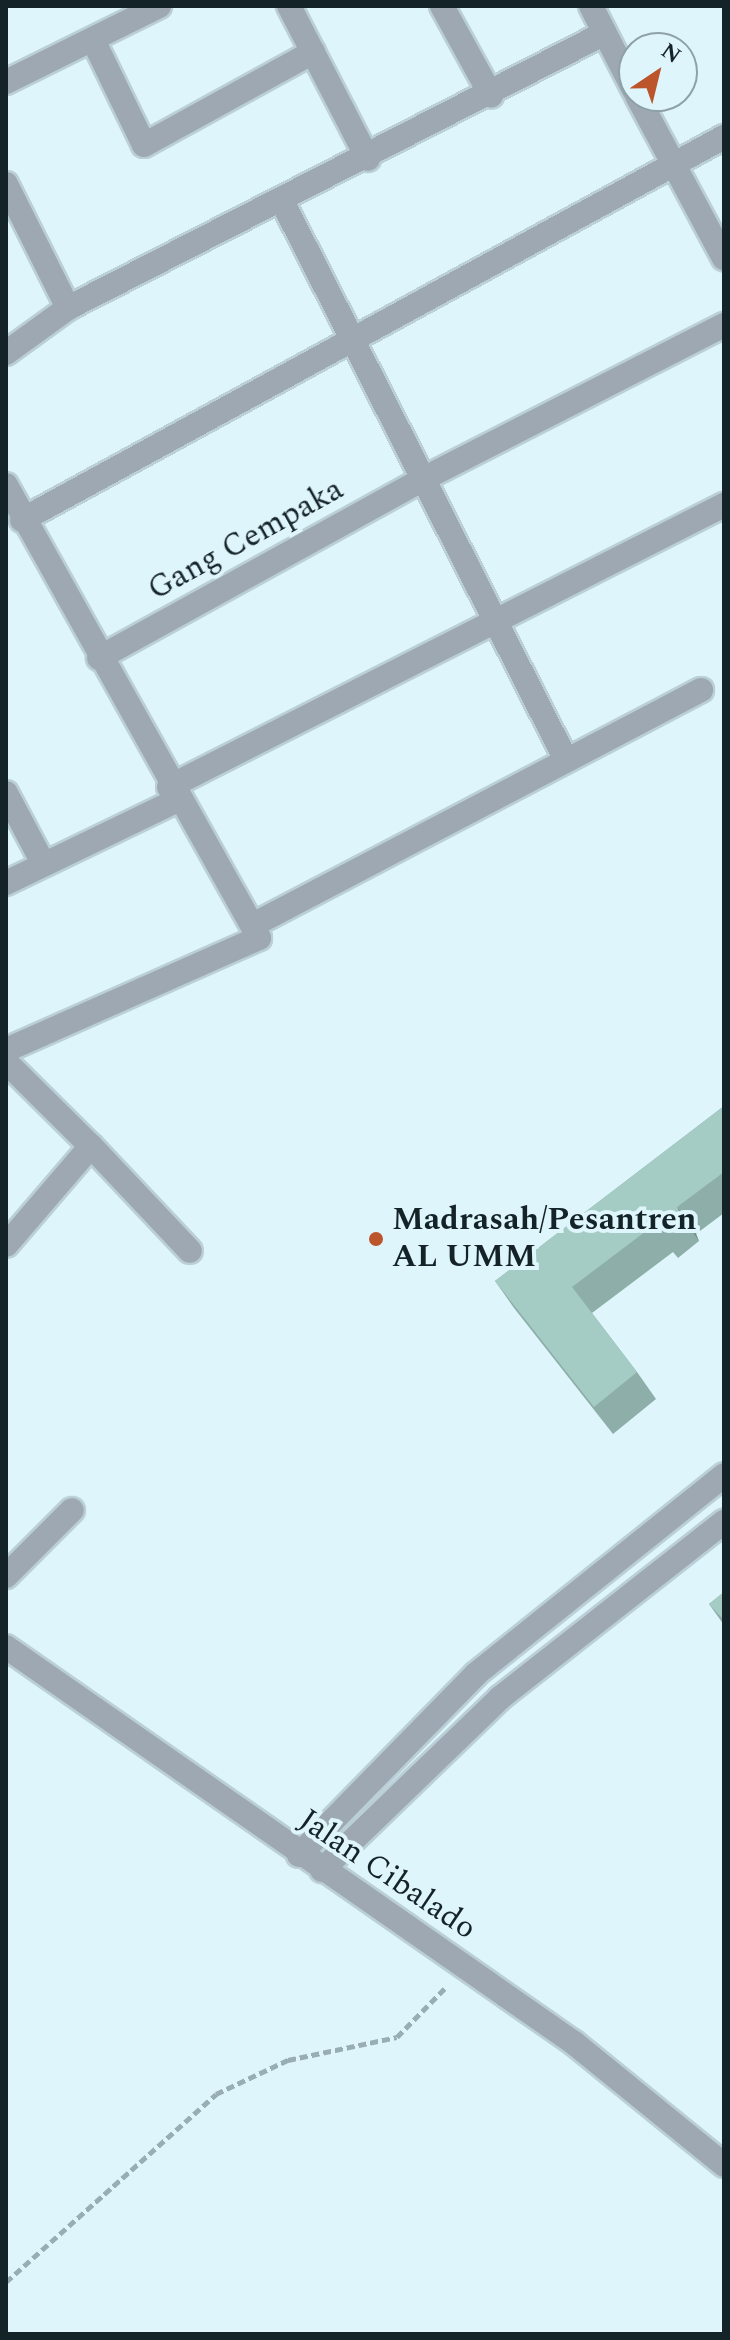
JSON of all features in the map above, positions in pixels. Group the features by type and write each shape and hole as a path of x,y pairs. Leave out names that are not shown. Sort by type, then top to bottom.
{"street":[{"path":"6,82 94,42 159,6"},
{"path":"289,6 368,159"},
{"path":"442,6 491,95"},
{"path":"591,6 618,59"},
{"path":"6,353 68,308 283,203 605,33"},
{"path":"94,42 144,145 313,52"},
{"path":"645,112 724,258"},
{"path":"22,520 355,344 724,137"},
{"path":"7,190 68,308"},
{"path":"283,203 565,758"},
{"name":"Gang Cempaka","path":"99,658 425,478 724,325"},
{"path":"6,485 22,520 174,793 259,938 6,1050"},
{"path":"6,883 42,861 724,505"},
{"path":"253,925 565,758 701,690"},
{"path":"6,793 42,861"},
{"path":"6,1062 190,1251"},
{"path":"6,1245 91,1146"},
{"path":"299,1855 476,1674 724,1475"},
{"path":"6,1576 72,1510"},
{"path":"322,1870 500,1698 724,1522"},
{"name":"Jalan Cibalado","path":"6,1647 299,1855 465,1967 651,2101 724,2165"}],"path":[{"path":"6,2282 216,2094 288,2060 397,2037 465,1967"}],"building":[{"path":"724,1106 724,1172 677,1207 680,1214 660,1231 654,1225 572,1287 637,1372 594,1407 495,1281"},
{"path":"724,1592 724,1620 709,1604"}],"place":[{"name":"Madrasah/Pesantren AL UMM","path":"376,1239"}]}
